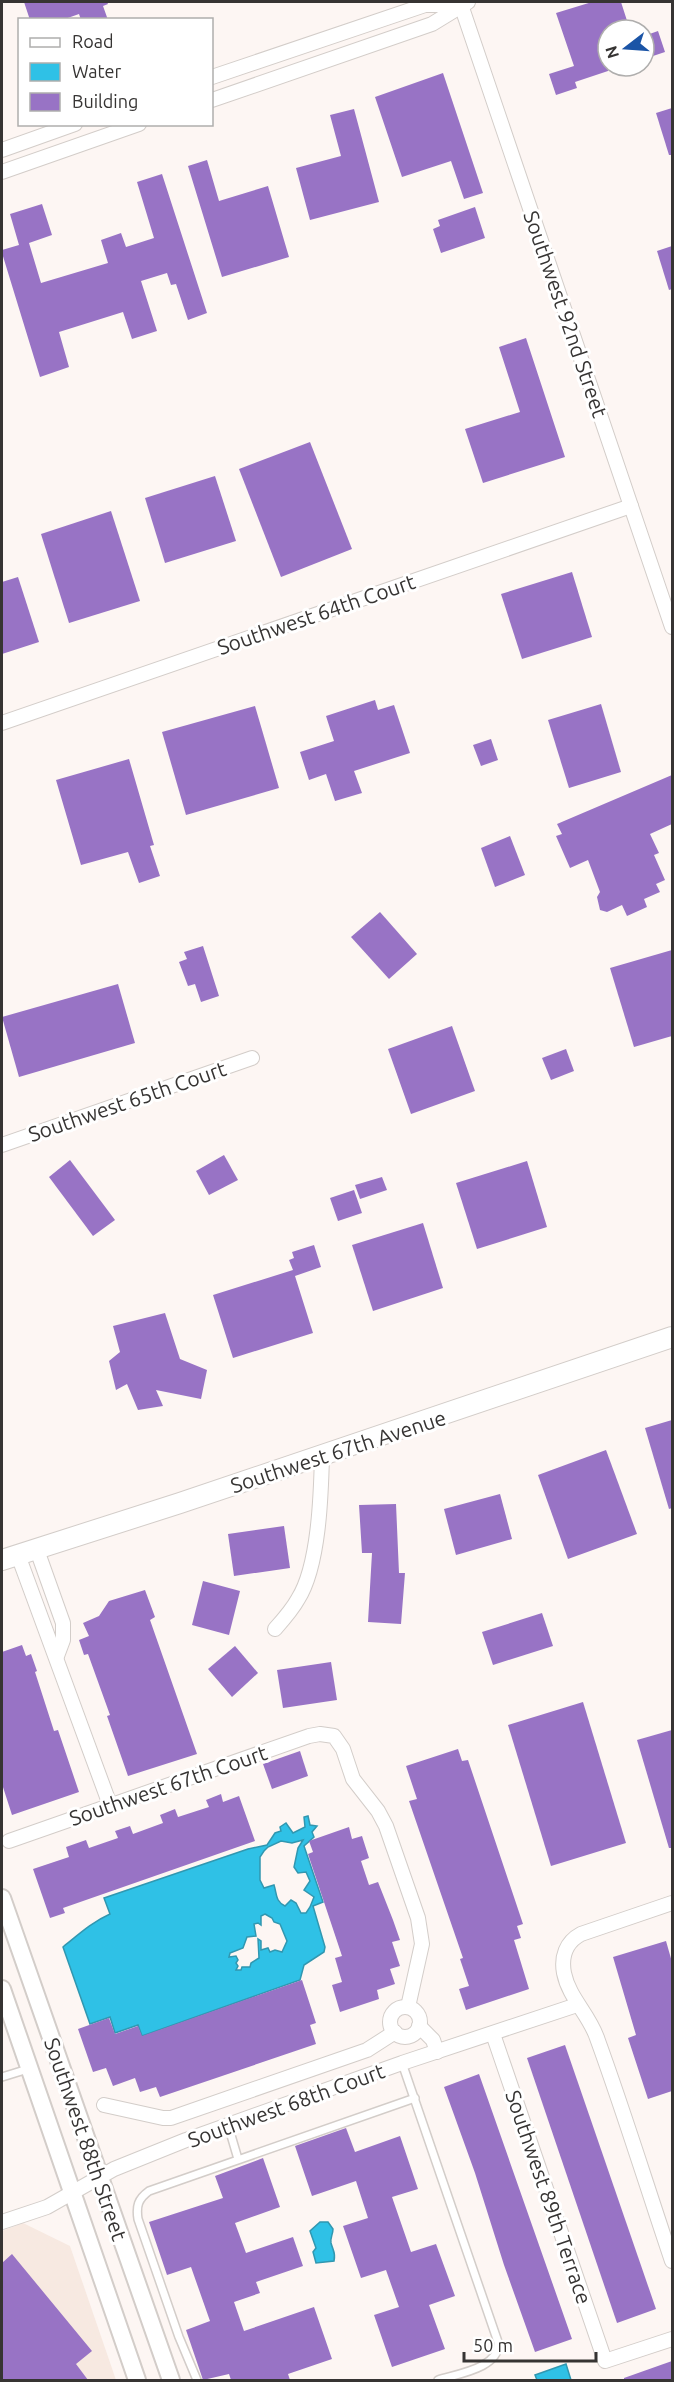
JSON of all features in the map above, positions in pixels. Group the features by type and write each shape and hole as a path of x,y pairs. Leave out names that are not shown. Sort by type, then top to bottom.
{"main road":[{"name":"Southwest 67th Avenue","path":"19,1555 322,1456 672,1337"}],"street":[{"path":"213,77 425,4 463,3"},
{"path":"213,100 432,24 463,3"},
{"name":"Southwest 92nd Street","path":"463,3 672,627"},
{"path":"246,64 253,85"},
{"path":"2,150 70,126"},
{"path":"2,172 133,126"},
{"path":"51,133 57,153"},
{"name":"Southwest 64th Court","path":"2,723 631,506"},
{"name":"Southwest 65th Court","path":"2,1145 252,1058"},
{"path":"275,1629 299,1599 308,1578 321,1498 322,1456"},
{"path":"19,1555 63,1623 63,1640 57,1656"},
{"path":"19,1555 45,1632 57,1656 110,1805"},
{"name":"Southwest 67th Court","path":"9,1841 309,1736 328,1734 339,1740 353,1779 378,1811 386,1826 418,1918 422,1944 408,2007"},
{"name":"Southwest 88th Street","path":"2,1900 171,2380"},
{"path":"672,1903 581,1934 573,1938 563,1957 568,1986 597,2036 672,2261"},
{"name":"Southwest 88th Street","path":"2,1989 6,2019 28,2069 136,2380"},
{"name":"Southwest 68th Court","path":"2,2222 47,2207 124,2165 228,2125 402,2063 577,2005"},
{"path":"408,2007 419,2016 419,2026 413,2034 404,2037 395,2032 391,2024 392,2015 399,2008 408,2007"},
{"path":"419,2026 433,2040 437,2052"},
{"path":"104,2105 171,2118 368,2050 395,2032"},
{"name":"Southwest 89th Terrace","path":"493,2034 605,2361 672,2339"}],"lane":[{"path":"402,2063 499,2350 493,2359 484,2364 438,2380"},
{"path":"2,2077 28,2069"},
{"path":"197,2380 179,2337 138,2219 138,2202 149,2191 415,2098"},
{"path":"228,2125 238,2159"}],"shaded area":[{"path":"23,2223 70,2246 116,2380 2,2380 2,2231"}],"water":[{"path":"308,1816 310,1825 317,1826 312,1832 314,1837 304,1846 323,1902 313,1906 325,1947 324,1952 304,1965 300,1980 142,2036 138,2025 115,2033 110,2017 90,2024 63,1947 91,1925 110,1914 104,1898 248,1849 267,1845 275,1833 281,1831 280,1827 286,1823 293,1833 305,1827 304,1817","holes":["303,1840 298,1848 294,1867 298,1873 306,1872 310,1881 304,1890 314,1897 306,1913 301,1913 296,1903 291,1900 285,1906 279,1902 274,1885 264,1888 260,1880 260,1857 268,1847 281,1841 292,1843","265,1914 280,1924 287,1941 282,1952 275,1950 270,1952 268,1948 261,1950 261,1941 258,1939 259,1958 251,1963 250,1967 236,1970 238,1960 236,1956 229,1957 230,1953 243,1948 247,1937 256,1936 254,1924 261,1925 261,1916"]},
{"path":"320,2222 328,2222 333,2229 331,2241 334,2261 316,2263 313,2252 316,2248 310,2231"},
{"path":"566,2364 571,2380 537,2380 535,2375"}],"building":[{"path":"24,2 107,2 108,4 103,6 107,18 80,18 79,14 68,18 29,18"},
{"path":"592,2 621,2 626,18 596,18 596,75 575,82 577,88 556,95 549,74 574,66 556,13"},
{"path":"658,31 665,52 656,55 656,32"},
{"path":"443,73 483,193 464,199 451,161 402,177 375,97"},
{"path":"672,108 672,155 669,155 656,113"},
{"path":"354,109 379,202 310,220 296,168 341,156 330,115"},
{"path":"207,160 219,201 268,186 289,257 222,277 188,166"},
{"path":"162,174 207,313 188,320 176,284 171,285 167,273 141,281 157,331 132,339 123,312 59,332 69,367 40,377 2,253 2,250 19,245 10,214 42,204 52,235 29,243 41,283 108,263 101,240 121,233 126,247 154,238 137,182"},
{"path":"475,207 485,238 441,253 433,229 440,226 438,220"},
{"path":"672,246 672,289 669,290 657,251"},
{"path":"526,338 565,457 483,483 465,429 520,412 499,347"},
{"path":"310,442 352,549 281,577 239,469"},
{"path":"215,476 236,541 165,563 145,498"},
{"path":"111,511 140,601 69,623 41,534"},
{"path":"572,572 592,637 522,659 501,594"},
{"path":"18,577 39,642 2,654 2,582"},
{"path":"375,700 378,710 394,705 410,753 354,771 362,793 335,801 326,774 309,780 300,752 334,741 326,716"},
{"path":"601,704 621,772 569,788 548,720"},
{"path":"255,706 279,788 186,815 162,732"},
{"path":"491,739 498,760 481,766 473,745"},
{"path":"129,759 154,845 150,846 160,876 139,883 128,852 81,865 56,780"},
{"path":"672,775 672,824 650,834 659,853 654,855 665,880 656,884 660,892 644,899 647,907 627,916 622,905 607,912 600,910 597,897 600,892 588,860 570,868 556,836 562,834 557,824"},
{"path":"510,836 525,875 495,887 481,848"},
{"path":"380,912 417,954 389,979 351,937"},
{"path":"203,946 219,996 201,1002 195,984 188,986 179,962 187,959 184,952"},
{"path":"672,950 672,1036 634,1047 610,968"},
{"path":"118,984 135,1043 19,1077 2,1017"},
{"path":"452,1026 475,1091 411,1114 388,1049"},
{"path":"566,1049 574,1071 551,1080 542,1058"},
{"path":"224,1155 238,1180 209,1195 196,1171"},
{"path":"70,1160 115,1220 93,1236 49,1177"},
{"path":"527,1161 547,1227 477,1249 456,1183"},
{"path":"382,1177 387,1190 360,1199 355,1185"},
{"path":"354,1190 362,1213 338,1221 330,1198"},
{"path":"423,1223 443,1288 373,1311 352,1245"},
{"path":"314,1245 321,1267 295,1276 313,1333 233,1358 213,1295 293,1270 289,1260 294,1258 292,1252"},
{"path":"165,1313 180,1359 207,1370 201,1399 156,1390 163,1406 138,1410 127,1384 116,1390 109,1361 120,1352 113,1326"},
{"path":"672,1420 672,1508 669,1509 645,1428"},
{"path":"606,1450 637,1534 568,1559 538,1475"},
{"path":"500,1494 512,1539 456,1555 444,1509"},
{"path":"396,1504 399,1573 405,1573 401,1624 368,1622 372,1553 362,1553 359,1505"},
{"path":"284,1526 290,1568 234,1576 228,1534"},
{"path":"203,1581 240,1591 229,1635 192,1625"},
{"path":"145,1590 155,1617 150,1620 197,1754 128,1776 107,1716 110,1715 88,1654 84,1655 79,1640 89,1636 83,1623 99,1616 109,1601"},
{"path":"542,1613 553,1646 493,1665 482,1632"},
{"path":"22,1645 26,1656 31,1654 54,1731 58,1730 79,1792 12,1815 2,1784 2,1652"},
{"path":"235,1646 258,1673 232,1697 208,1669"},
{"path":"331,1662 337,1700 283,1708 277,1670"},
{"path":"583,1702 626,1843 551,1866 508,1725"},
{"path":"672,1730 672,1848 669,1848 637,1740"},
{"path":"458,1749 462,1761 468,1760 523,1924 517,1926 521,1938 514,1940 529,1989 466,2010 459,1989 469,1986 460,1959 463,1958 409,1801 417,1799 406,1766"},
{"path":"300,1751 308,1776 272,1789 263,1764"},
{"path":"221,1794 223,1802 239,1796 255,1841 63,1908 65,1913 50,1918 33,1869 69,1857 66,1847 86,1840 89,1848 118,1838 115,1831 130,1826 133,1834 163,1823 160,1815 175,1809 178,1817 209,1807 206,1800"},
{"path":"349,1827 352,1839 362,1836 369,1858 361,1861 369,1885 378,1882 393,1920 400,1940 392,1942 400,1966 390,1969 395,1984 377,1990 379,1999 340,2012 332,1985 342,1982 335,1958 342,1956 308,1854 313,1852 309,1841"},
{"path":"666,1941 672,1962 672,2091 648,2099 628,2038 636,2035 613,1957"},
{"path":"302,1980 316,2023 310,2025 316,2044 160,2097 156,2087 140,2092 135,2078 113,2086 106,2068 93,2072 78,2029 109,2018 115,2034 138,2026 142,2036"},
{"path":"565,2045 656,2309 617,2323 527,2058"},
{"path":"479,2074 572,2339 535,2352 444,2087"},
{"path":"346,2128 355,2152 400,2136 418,2189 392,2197 411,2252 436,2244 455,2296 429,2305 445,2349 392,2367 374,2315 399,2307 386,2270 361,2278 343,2226 368,2218 356,2181 312,2196 295,2146"},
{"path":"263,2158 280,2207 235,2223 246,2253 293,2237 303,2266 256,2282 260,2293 234,2302 244,2331 314,2307 332,2359 288,2374 290,2380 231,2380 229,2374 203,2380 186,2330 210,2321 191,2267 167,2275 149,2222 223,2198 215,2176"},
{"path":"12,2254 92,2351 76,2364 88,2380 2,2380 2,2263"},
{"path":"672,2361 672,2380 624,2380 624,2378"}]}
